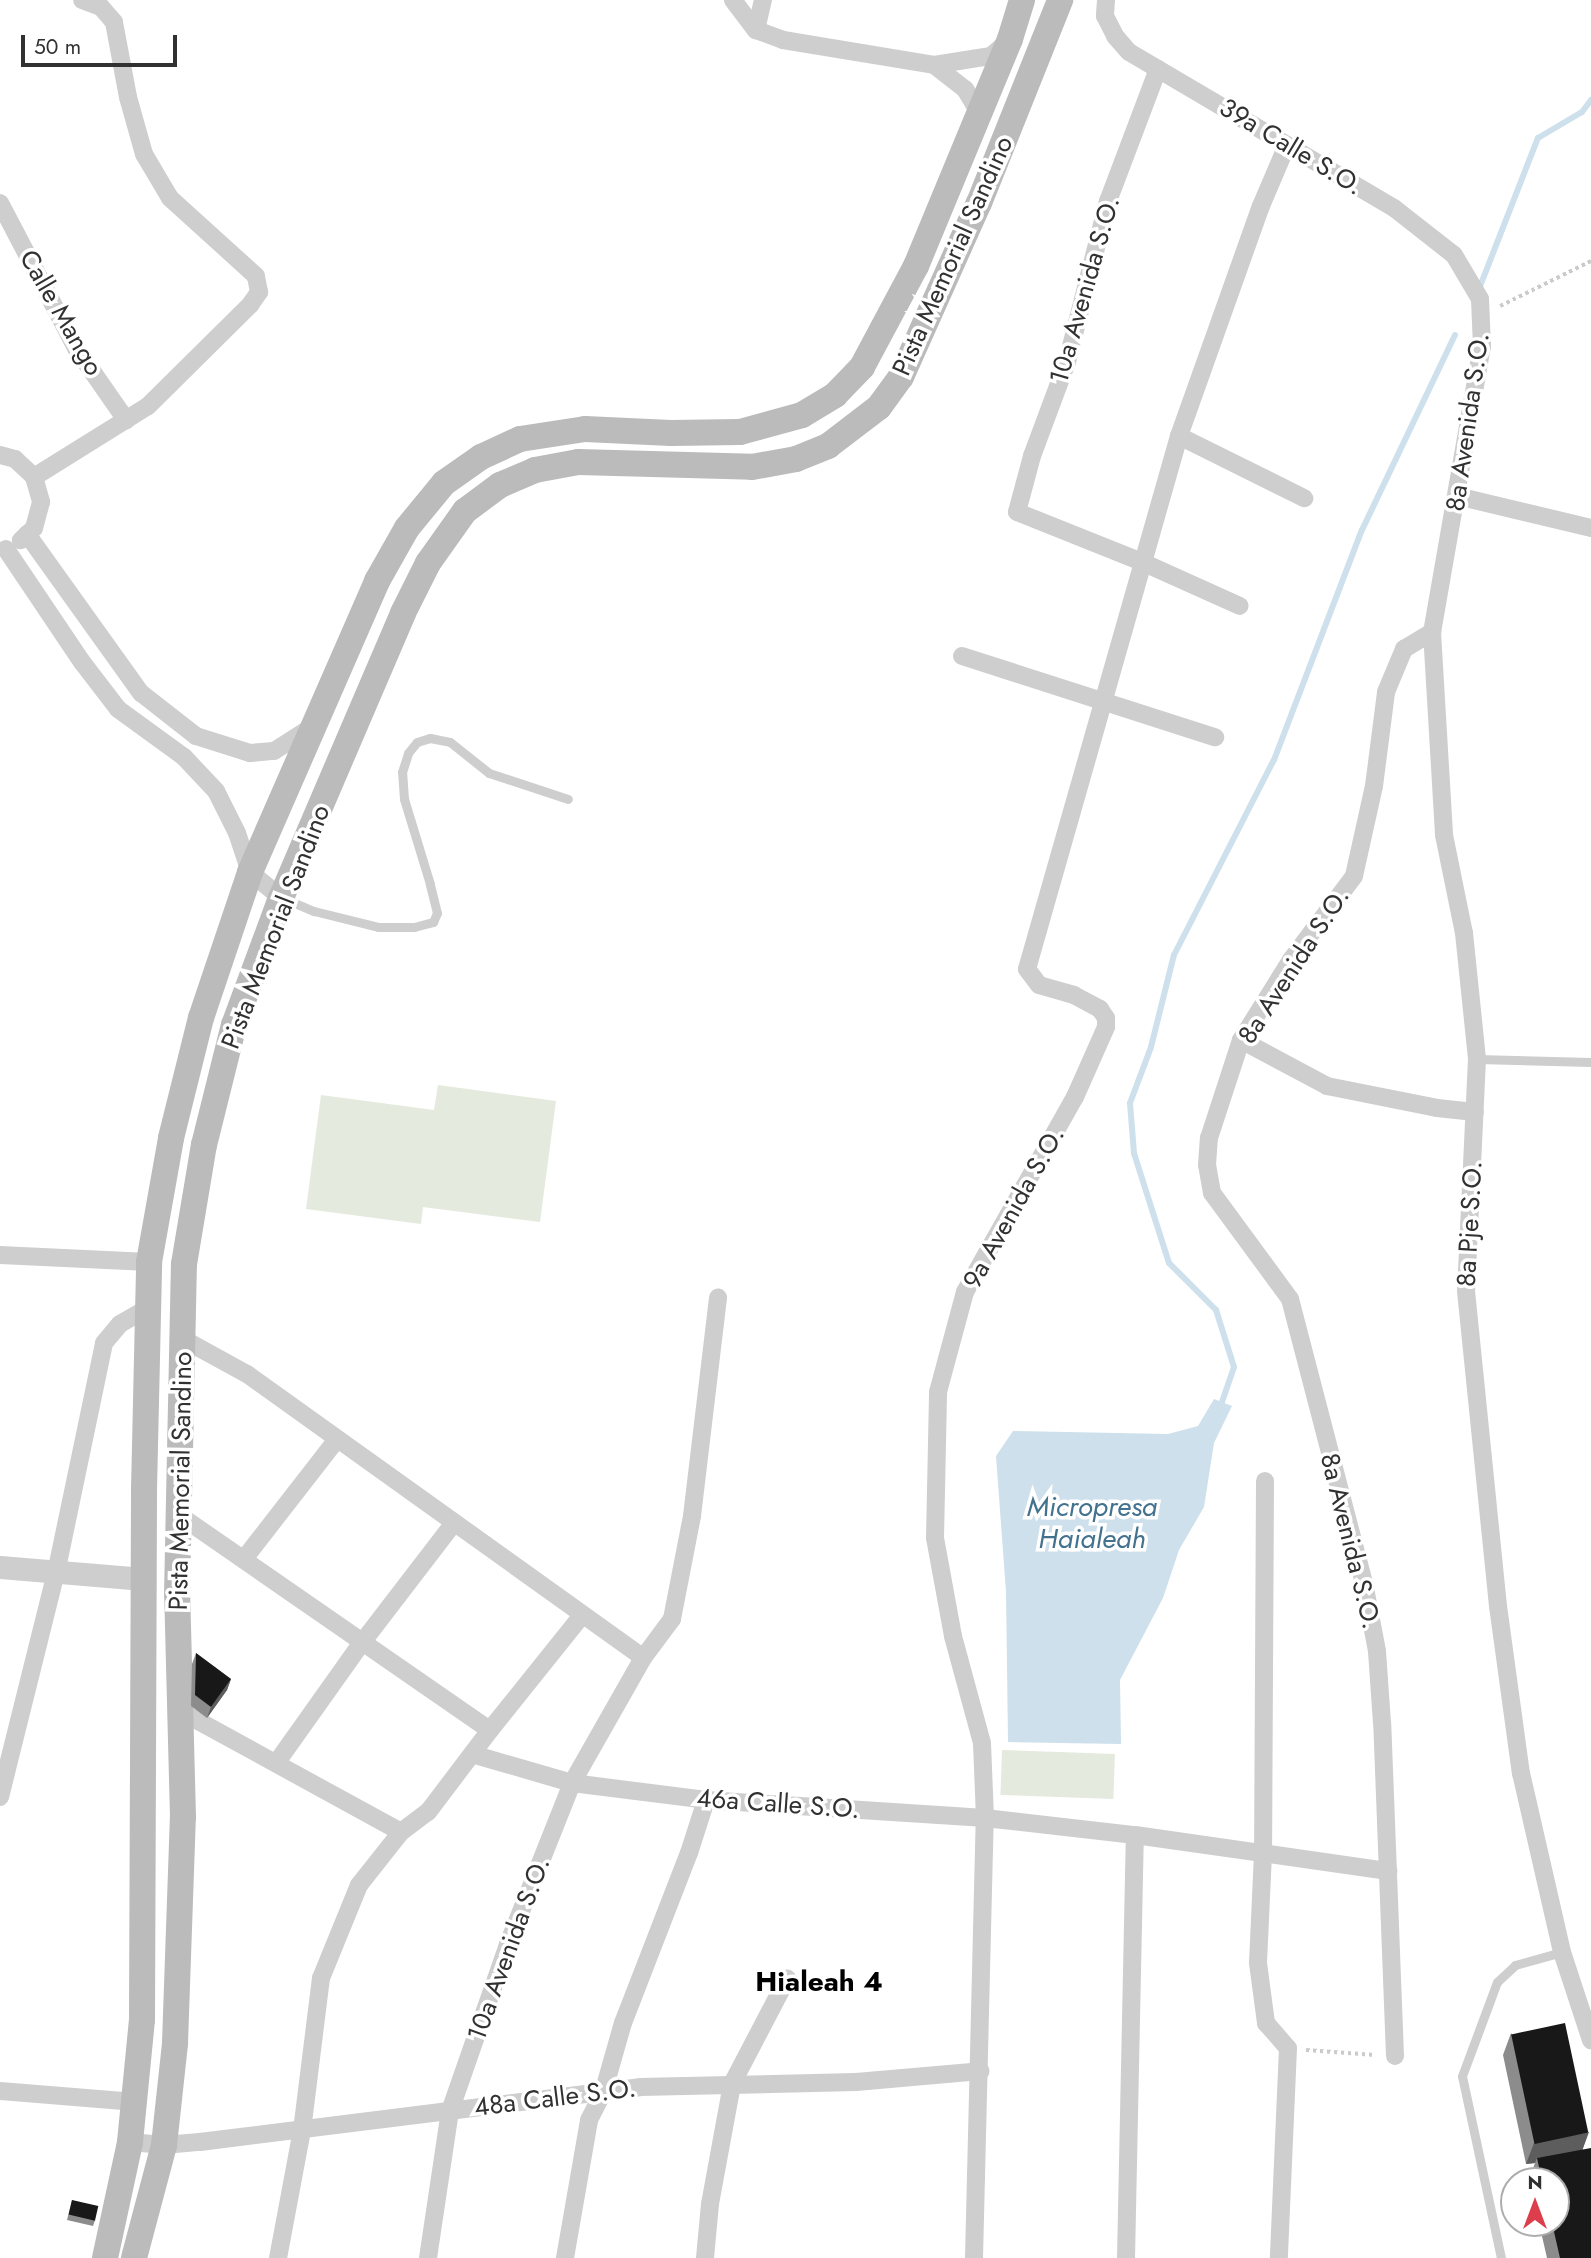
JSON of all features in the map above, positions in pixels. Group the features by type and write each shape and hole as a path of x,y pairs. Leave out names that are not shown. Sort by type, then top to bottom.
{"main road":[{"name":"Pista Memorial Sandino","path":"105,2258 136,2102 144,1937 144,1579 149,1262 171,1138 194,1045 250,872 377,581 407,528 444,483 481,457 520,439 585,429 671,433 740,432 802,415 835,395 862,367 916,266 1010,39 1022,0"},
{"name":"Pista Memorial Sandino","path":"134,2258 163,2145 176,2017 183,1817 179,1515 184,1264 204,1145 234,1025 281,898 403,613 428,563 465,511 500,485 535,470 578,462 751,467 796,459 828,446 879,407 901,377 979,203 1060,0"}],"street":[{"path":"34,477 148,407 250,305 259,292 256,276 170,198 144,154 128,97 114,22 101,7 82,0"},
{"path":"733,0 756,30 783,40 934,65 991,56 1010,39"},
{"path":"756,30 763,0"},
{"name":"39a Calle S.O.","path":"1106,0 1105,16 1115,36 1129,52 1394,208 1454,255 1481,307"},
{"path":"934,65 965,89 979,112"},
{"name":"10a Avenida S.O.","path":"1142,562 1017,512 1032,456 1067,362 1108,201 1158,69"},
{"path":"1105,703 1179,436 1261,206 1287,145"},
{"name":"Calle Mango","path":"0,203 76,348 126,420"},
{"name":"8a Avenida S.O.","path":"1395,2056 1377,1651 1364,1583 1290,1299 1212,1193 1207,1165 1209,1138 1241,1040 1291,960 1354,876 1374,786 1387,692 1404,649 1432,632 1482,346 1481,307"},
{"path":"1179,436 1304,498"},
{"path":"0,455 15,459 34,477 41,502 34,528 15,546 3,549 118,709 184,757 216,790 237,833 250,872 281,898"},
{"path":"1457,496 1591,528"},
{"path":"27,534 141,693 196,736 250,754 274,751 312,727"},
{"path":"1142,562 1240,606"},
{"name":"8a Pje S.O.","path":"1432,632 1444,835 1464,933 1477,1059 1466,1291 1498,1606 1521,1773 1562,1952 1591,2040"},
{"path":"962,656 1214,737"},
{"name":"9a Avenida S.O.","path":"974,2258 981,2071 985,1818 982,1743 953,1636 935,1538 938,1392 965,1292 1075,1097 1107,1027 1106,1018 1100,1009 1074,995 1039,985 1027,969 1105,703"},
{"path":"184,757 196,736"},
{"path":"1241,1040 1327,1086 1437,1108 1475,1112"},
{"path":"0,1255 149,1262"},
{"name":"10a Avenida S.O.","path":"428,2258 450,2111 508,1944 572,1783 643,1658 672,1619 692,1516 718,1298"},
{"path":"0,1797 56,1573 104,1343 120,1324 148,1308"},
{"path":"183,1339 247,1374 643,1658"},
{"path":"244,1559 337,1439"},
{"path":"1265,1481 1262,1853 1258,1963 1266,2023 1288,2048 1279,2258"},
{"path":"179,1515 361,1644 490,1730"},
{"path":"277,1762 361,1644 454,1523"},
{"path":"0,1567 144,1579"},
{"path":"278,2258 302,2130 321,1978 359,1885 401,1832 428,1812 582,1615"},
{"path":"180,1711 401,1832"},
{"name":"46a Calle S.O.","path":"471,1754 572,1783 706,1800 985,1818 1135,1835 1388,1871"},
{"path":"565,2258 589,2120 603,2093 623,2023 706,1800"},
{"path":"1126,2258 1135,1835"},
{"path":"705,2258 710,2204 732,2084 787,1979"},
{"name":"48a Calle S.O.","path":"130,2142 163,2145 640,2087 856,2082 981,2071"},
{"path":"0,2091 136,2102"}],"lane":[{"path":"281,898 314,911 378,927 414,928 433,922 437,914 430,884 404,799 402,772 408,753 417,742 430,738 450,742 489,773 568,799"},
{"path":"1477,1059 1591,1062"},
{"path":"1501,2258 1462,2076 1497,1982 1516,1965 1562,1952"}],"path":[{"path":"1481,307 1591,261"},
{"path":"1288,2048 1395,2056"}],"shaded area":[{"path":"438,1085 556,1101 540,1222 423,1207 421,1224 306,1209 321,1095 434,1110"},
{"path":"1002,1750 1115,1754 1113,1799 1000,1795"}],"water":[{"name":"Micropresa Haialeah","path":"1214,1399 1232,1406 1214,1443 1204,1507 1179,1550 1163,1598 1120,1680 1121,1744 1008,1742 1006,1592 996,1456 1013,1431 1168,1434 1198,1426"}],"building":[{"path":"196,1653 231,1679 211,1707 195,1695"},
{"path":"1565,2023 1588,2133 1534,2144 1511,2034"},
{"path":"1591,2148 1591,2258 1560,2258 1555,2237 1570,2237 1570,2167 1539,2167 1537,2158"},
{"path":"72,2200 98,2206 95,2221 69,2215"}],"waterway":[{"path":"1479,289 1538,138 1582,112 1591,100"},
{"path":"1222,1402 1234,1367 1216,1310 1169,1263 1134,1153 1130,1103 1151,1047 1174,955 1274,760 1362,530 1455,335"}],"district":[{"name":"Hialeah 4","path":"819,1982"}]}
